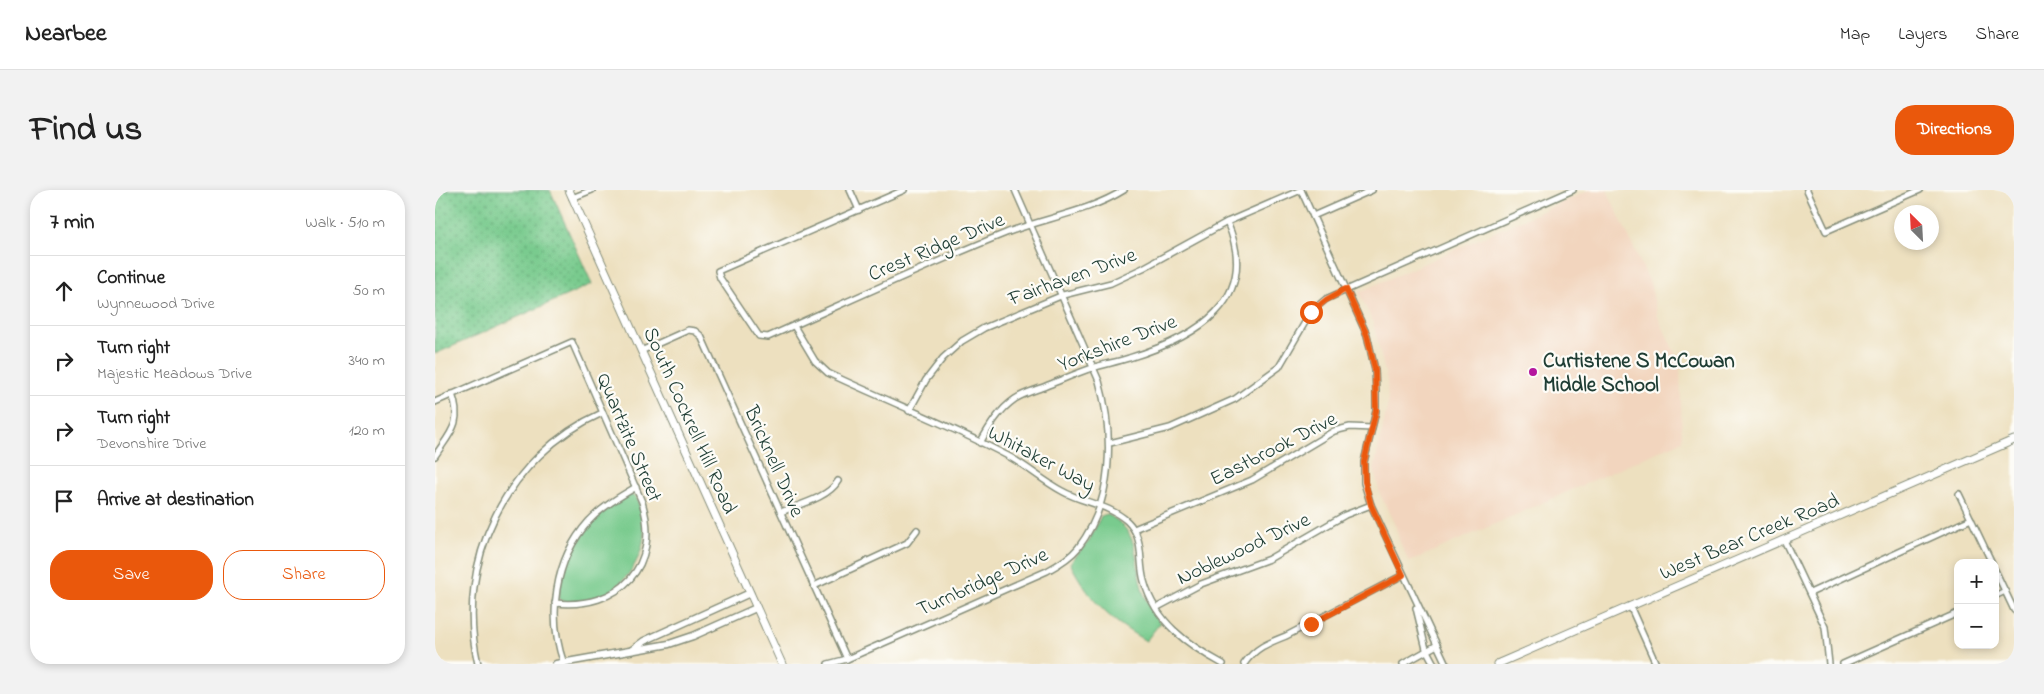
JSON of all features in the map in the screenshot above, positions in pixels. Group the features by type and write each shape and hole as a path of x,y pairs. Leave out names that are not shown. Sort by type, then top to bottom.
{"main road":[{"name":"South Cockrell Hill Road","path":"569,190 781,664"},
{"name":"West Bear Creek Road","path":"1497,664 2014,440"}],"street":[{"path":"572,198 592,190"},
{"path":"850,190 859,210 904,190"},
{"name":"Turnbridge Drive","path":"828,664 847,659 1047,571 1065,561 1078,549 1100,506 1110,443 1106,405 1093,367 1063,295 1015,190"},
{"name":"Crest Ridge Drive","path":"859,210 721,269 717,274 759,336 764,338 1030,224 1092,206 1124,190"},
{"path":"1301,190 1367,335 1375,370 1376,411 1363,472 1371,505 1446,664"},
{"name":"Fairhaven Drive","path":"909,411 926,380 943,358 963,342 1003,318 1063,295 1119,279 1227,222 1301,190"},
{"path":"1313,216 1372,190"},
{"path":"1557,190 1559,196"},
{"path":"1110,443 1170,428 1207,413 1243,394 1279,367 1311,312 1326,300 1346,289 1573,190"},
{"path":"1807,190 1826,231 1919,190"},
{"name":"Yorkshire Drive","path":"980,443 995,418 1015,399 1093,367 1129,358 1163,345 1193,330 1214,315 1225,300 1238,266 1236,248 1227,222"},
{"name":"Whitaker Way","path":"793,326 815,361 828,372 1008,456 1062,491 1115,512 1134,529"},
{"name":"Bricknell Drive","path":"641,351 689,330 695,331 701,336 847,659"},
{"name":"Quartzite Street","path":"452,394 572,342 636,488 646,515 648,528 645,552 635,573 615,592 594,602 580,605 555,603"},
{"path":"435,402 452,394 457,411 455,424 435,456"},
{"path":"478,664 473,638 474,592 481,552 495,514 514,483 540,453 569,431 603,413"},
{"name":"Eastbrook Drive","path":"1134,529 1252,480 1334,430 1350,427 1372,428"},
{"path":"781,512 826,493 835,487 838,481"},
{"path":"636,488 590,520 574,541 561,568 555,603 555,635 561,664 631,650 647,649 693,636 756,608"},
{"path":"1959,494 1990,559"},
{"name":"Noblewood Drive","path":"1156,608 1201,584 1269,559 1345,515 1371,505"},
{"path":"1810,593 1971,519"},
{"path":"1134,529 1139,538 1144,580 1156,608 1175,633 1189,645 1223,664"},
{"path":"814,586 907,543 917,530"},
{"path":"1784,540 1825,627 1829,664"},
{"path":"1244,664 1254,651 1266,644 1286,636 1403,575"},
{"path":"1999,579 2014,610"},
{"path":"1999,594 2005,592"},
{"path":"631,650 644,641 749,593"},
{"path":"1414,598 1426,649 1434,664"},
{"path":"1630,606 1656,664"},
{"path":"1843,664 1954,615"},
{"path":"1403,664 1437,644"},
{"name":"Turnbridge Drive","path":"841,664 847,659"}],"shaded area":[{"name":"Curtistene S McCowan Middle School","path":"1590,190 1607,190 1650,283 1658,317 1680,364 1682,441 1409,562 1399,540 1396,527 1380,494 1374,469 1388,403 1387,380 1373,323 1359,292"}],"green space":[{"path":"435,190 550,190 592,284 435,354"},
{"path":"630,495 636,497 644,527 642,546 637,560 628,574 618,585 605,594 591,600 576,602 560,600 561,583 564,573 581,538 608,509"},
{"path":"1107,514 1118,521 1131,537 1143,592 1160,623 1146,641 1121,625 1093,599 1070,563 1089,541 1101,516"}],"place":[{"name":"Curtistene S McCowan Middle School","path":"1533,372"}],"route":[{"path":"1311,312 1326,300 1346,289 1367,335 1375,370 1376,411 1363,472 1371,505 1403,575 1385,582 1357,600 1311,624"}]}
